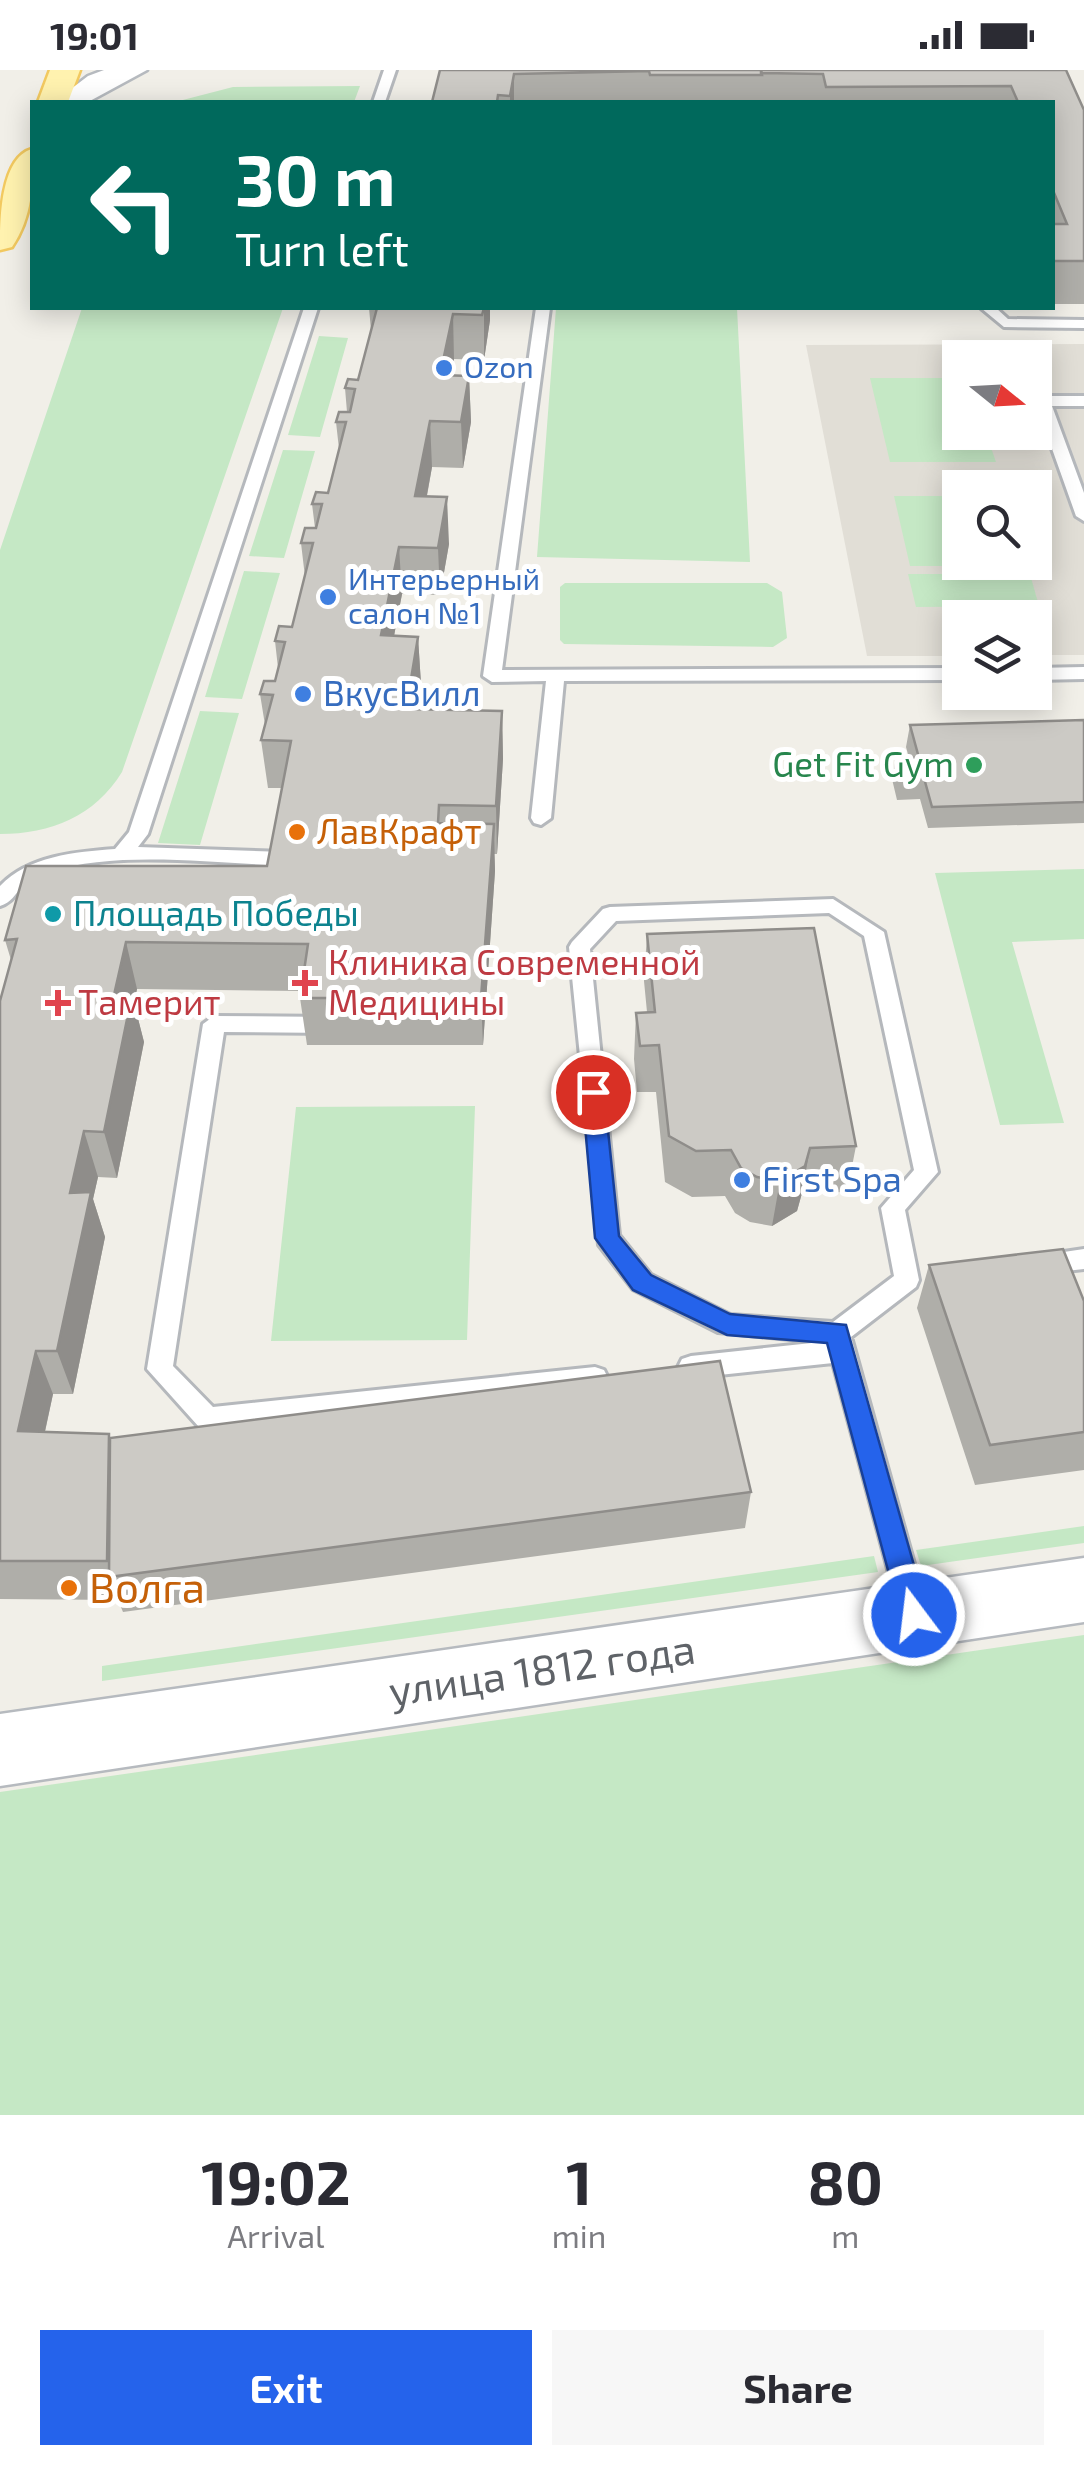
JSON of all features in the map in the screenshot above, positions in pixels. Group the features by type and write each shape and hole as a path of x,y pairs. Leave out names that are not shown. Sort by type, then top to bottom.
{"main road":[{"path":"54,100 64,70"},
{"path":"0,240 30,163"}],"street":[{"path":"72,100 98,82 132,70"},
{"name":"улица 1812 года","path":"0,1750 1084,1590"}],"lane":[{"path":"380,100 390,70"},
{"path":"120,856 138,834 311,310"},
{"path":"543,310 492,676 555,679 942,674"},
{"path":"990,310 1004,323 1084,324"},
{"path":"1084,401 1044,402 1084,516"},
{"path":"1052,674 1084,673"},
{"path":"542,818 555,679"},
{"path":"0,899 16,879 58,860 120,856 285,859"},
{"path":"663,1370 839,1342 917,1279 893,1208 926,1172 874,932 832,906 610,914 579,947 607,1238 642,1282 727,1325 839,1342"},
{"path":"353,1025 214,1024 160,1369 208,1419 623,1374"},
{"path":"1005,1268 1084,1259"},
{"path":"839,1342 914,1615"}],"shaded area":[{"path":"1052,344 1084,344 1084,655 1052,655 1052,600 942,600 942,656 867,656 806,345 942,345 942,450 1052,450"}],"green space":[{"path":"360,86 355,100 183,100 233,87"},
{"path":"81,310 282,310 122,772 99,800 70,820 37,831 0,834 0,550"},
{"path":"556,310 737,310 750,562 537,557"},
{"path":"319,336 348,338 320,437 288,435"},
{"path":"870,378 942,378 942,450 992,450 996,462 890,462"},
{"path":"283,450 315,451 284,558 249,556"},
{"path":"894,496 942,496 942,566 910,566"},
{"path":"244,571 280,573 242,699 205,697"},
{"path":"908,574 942,574 942,580 1032,580 1037,600 942,600 942,607 916,607"},
{"path":"565,583 767,583 782,592 787,638 773,647 564,644 560,640 560,587"},
{"path":"200,711 239,713 200,845 158,843"},
{"path":"1084,869 1084,939 1012,942 1064,1123 1000,1125 935,873"},
{"path":"475,1106 467,1340 271,1341 296,1107"},
{"path":"1084,1526 1084,1543 921,1566 916,1550"},
{"path":"874,1556 878,1572 102,1681 102,1666"},
{"path":"1084,1635 1084,2115 0,2115 0,1792"}],"building":[{"path":"440,70 761,70 762,75 650,75 649,71 514,74 510,96 498,95 497,100 432,100"},
{"path":"1066,70 1084,110 1084,261 1055,261 1055,224 1067,224 1055,195 1055,100 1017,100 1011,86 826,87 823,74 761,73"},
{"path":"376,310 483,310 482,315 453,314 440,375 469,376 461,422 430,421 415,496 447,497 438,548 399,547 381,635 418,637 406,709 502,711 496,806 439,805 438,823 494,824 481,998 300,998 308,944 126,942 114,995 132,995 104,1132 84,1131 70,1193 91,1192 57,1351 36,1351 18,1431 109,1434 107,1561 0,1561 0,1001 17,939 5,940 26,866 267,866 291,741 261,740 273,695 260,694 264,681 275,681 285,642 275,641 279,626 292,627 313,543 301,543 305,528 316,528 322,504 312,504 316,492 328,493 346,422 336,422 339,412 350,412 355,389 345,388 348,379 358,380"},
{"path":"1084,720 1084,802 932,807 924,778 901,779 896,758 919,758 910,725"},
{"path":"814,928 856,1146 810,1148 805,1166 780,1181 757,1177 741,1168 731,1150 696,1151 669,1136 659,1045 640,1046 636,1013 655,1012 647,934"},
{"path":"1063,1249 1084,1301 1084,1432 990,1445 929,1265"},
{"path":"720,1361 751,1492 109,1577 110,1438"}],"place":[{"name":"Ozon","path":"444,368"},
{"name":"Интерьерный салон №1","path":"328,597"},
{"name":"ВкусВилл","path":"303,694"},
{"name":"Get Fit Gym","path":"974,765"},
{"name":"ЛавКрафт","path":"297,832"},
{"name":"Площадь Победы","path":"53,914"},
{"name":"Клиника Современной Медицины","path":"305,983"},
{"name":"Тамерит","path":"58,1003"},
{"name":"First Spa","path":"742,1180"},
{"name":"Волга","path":"69,1588"}],"route":[{"path":"593,1092 607,1238 642,1282 727,1325 837,1332 914,1615"}]}
